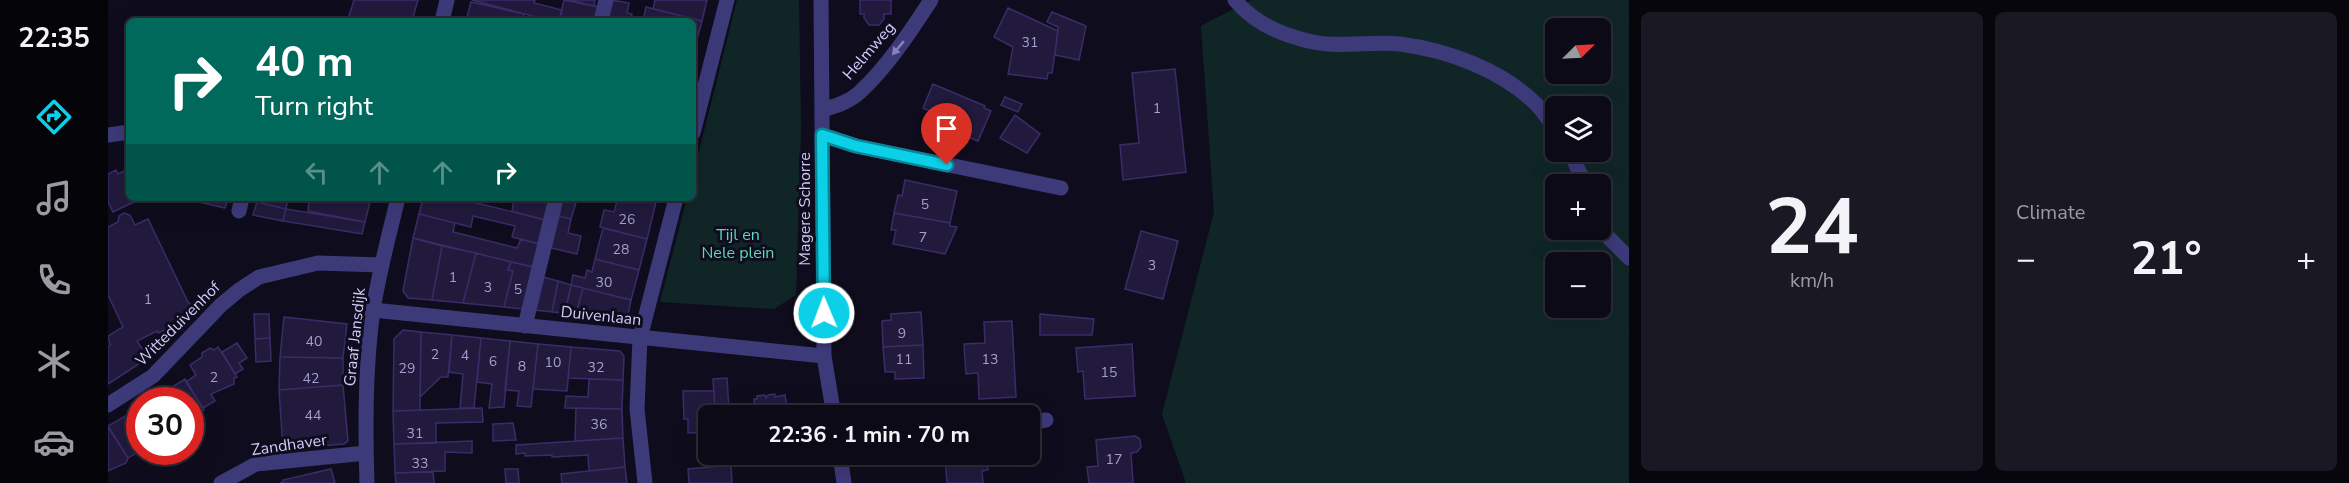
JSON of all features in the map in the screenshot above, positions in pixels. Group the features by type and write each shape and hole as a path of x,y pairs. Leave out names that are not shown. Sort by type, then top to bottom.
{"street":[{"path":"443,18 447,0"},
{"path":"602,18 606,0"},
{"path":"696,121 727,0"},
{"name":"Magere Schorre","path":"821,0 824,356 832,405"},
{"name":"Helmweg","path":"822,110 842,104 859,93 903,42 931,0"},
{"path":"1234,0 1253,19 1281,32 1315,42 1398,44 1433,49 1504,78 1536,104 1545,115"},
{"path":"108,135 126,132"},
{"path":"822,135 856,146 1061,188"},
{"name":"Graaf Jansdijk","path":"367,483 368,354 373,310 397,201"},
{"path":"525,326 555,201"},
{"path":"645,483 637,409 640,338 675,201"},
{"path":"1611,240 1629,258"},
{"name":"Witteduivenhof","path":"108,405 153,376 221,305 259,277 318,263 382,265"},
{"name":"Duivenlaan","path":"373,310 824,356"},
{"path":"1040,421 1046,420"},
{"name":"Zandhaver","path":"221,483 256,464 366,453"},
{"path":"842,465 844,483"}],"green space":[{"name":"Tijl en Nele plein","path":"737,0 799,0 801,128 796,295 774,309 660,302 686,201 696,201 696,163"},
{"path":"1251,0 1629,0 1629,483 1186,483 1162,414 1214,212 1201,26"}],"building":[{"path":"354,0 418,0 413,18 348,18"},
{"path":"472,0 535,0 534,3 562,10 560,18 540,18"},
{"path":"564,0 598,7 595,18 560,18"},
{"path":"569,0 595,0 594,5 598,7"},
{"path":"612,0 629,3 627,13 632,14 631,18 608,18"},
{"path":"655,0 707,0 702,21 653,9"},
{"path":"860,0 891,0 891,14 884,14 884,19 879,25 869,25 864,14 860,14"},
{"path":"471,2 524,14 523,18 467,18"},
{"path":"646,7 690,18 644,18"},
{"path":"1008,8 1058,31 1052,73 1048,73 1047,79 1008,74 1013,47 994,37"},
{"path":"1052,12 1086,26 1079,60 1055,55 1058,27 1047,22"},
{"path":"696,20 702,21 696,43"},
{"path":"1175,69 1186,172 1123,180 1120,145 1139,143 1132,73"},
{"path":"933,84 985,106 984,108 991,111 978,141 950,130 948,134 926,125 932,112 923,108"},
{"path":"1005,97 1022,104 1018,112 1001,105"},
{"path":"1015,115 1040,134 1027,153 1000,138"},
{"path":"116,170 118,174 126,170 126,201 136,201 113,212 108,202 108,174"},
{"path":"905,180 957,191 950,223 894,213 898,195 902,196"},
{"path":"199,201 227,201 225,208"},
{"path":"257,201 287,201 286,209"},
{"path":"309,201 370,201 365,222 308,211"},
{"path":"422,201 469,201 545,220 539,244 512,237 515,226 473,216 471,227 419,214"},
{"path":"514,201 549,201 545,220 512,211"},
{"path":"562,201 576,201 571,219 559,216"},
{"path":"617,201 656,202 647,239 600,227 604,210 614,212"},
{"path":"257,202 286,209 283,221 253,215"},
{"path":"286,209 365,222 362,234 283,221"},
{"path":"124,213 130,215 135,225 148,219 188,302 194,307 194,312 190,318 183,319 170,325 172,327 158,333 157,331 137,341 148,358 108,384 108,347 110,345 108,336 123,327 108,295 108,227 118,222 119,216"},
{"path":"894,213 950,223 950,226 957,227 945,254 893,244 896,230 891,230"},
{"path":"419,214 455,223 453,232 517,248 521,239 539,244 533,267 413,238"},
{"path":"559,216 571,219 568,233 581,236 577,254 551,248"},
{"path":"603,228 647,239 639,270 595,259"},
{"path":"1141,231 1178,241 1163,299 1125,289"},
{"path":"413,238 442,246 432,300 408,298 403,291"},
{"path":"442,246 476,253 463,303 432,300"},
{"path":"476,253 511,262 508,270 513,271 504,307 463,303"},
{"path":"595,259 639,270 631,300 571,285 573,275 585,278 587,270 592,272"},
{"path":"511,262 533,267 523,309 504,307 513,271 508,270"},
{"path":"543,277 558,281 552,312 535,310"},
{"path":"558,281 571,285 565,313 552,312"},
{"path":"571,285 583,288 576,314 565,313"},
{"path":"583,288 631,300 628,315 622,319 576,314"},
{"path":"921,312 923,345 883,347 882,321 891,320 891,314"},
{"path":"254,314 269,314 270,338 255,339"},
{"path":"1040,314 1094,319 1092,335 1040,335"},
{"path":"284,317 347,324 343,358 280,357"},
{"path":"1012,321 1016,397 979,399 978,373 966,374 964,344 985,343 984,322"},
{"path":"403,330 421,332 420,410 393,411 394,339"},
{"path":"421,332 452,335 448,377 441,377 420,397"},
{"path":"452,335 481,338 474,408 460,408 463,374 449,372"},
{"path":"270,338 271,361 256,362 255,339"},
{"path":"481,338 510,341 504,407 489,408 492,384 477,382"},
{"path":"510,341 538,344 531,407 517,406 519,391 505,390"},
{"path":"237,343 247,358 239,363 243,369 235,374 222,352"},
{"path":"538,344 571,347 567,391 533,389"},
{"path":"1132,344 1135,396 1085,399 1083,371 1078,372 1076,348"},
{"path":"923,345 924,378 895,379 895,372 885,372 883,347"},
{"path":"218,347 237,377 234,378 234,384 211,394 215,401 204,407 204,387 189,387 186,382 196,375 190,365 210,348 214,350"},
{"path":"571,347 620,351 624,356 623,380 568,378"},
{"path":"280,357 343,358 343,385 279,390"},
{"path":"727,378 729,405 715,405 713,379"},
{"path":"185,379 190,387 172,387"},
{"path":"589,379 623,380 622,409 565,408 566,396 588,397"},
{"path":"343,385 348,441 344,444 283,449 279,390"},
{"path":"683,391 714,391 715,405 698,405 698,432 688,433 688,419 684,419"},
{"path":"775,394 775,397 785,395 786,405 755,405 754,399 757,399 757,396 765,395 766,398 768,395"},
{"path":"482,408 483,422 436,423 436,443 394,444 393,411"},
{"path":"576,408 622,409 623,438 575,441"},
{"path":"126,416 126,455 108,426"},
{"path":"513,423 516,440 493,441 493,424"},
{"path":"108,427 126,455 126,463 108,471"},
{"path":"1135,436 1140,439 1141,447 1137,452 1131,453 1133,483 1089,483 1087,467 1098,466 1096,440"},
{"path":"623,438 625,467 589,471 588,455 552,457 552,455 516,454 516,445"},
{"path":"472,441 472,453 445,452 445,471 395,473 394,444"},
{"path":"731,465 732,483 689,483 688,469"},
{"path":"946,465 987,465 988,470 982,471 983,483 947,483"},
{"path":"625,467 627,483 562,483 561,474"},
{"path":"331,469 335,483 280,483 283,480"},
{"path":"505,469 518,469 519,483 506,483"},
{"path":"433,472 434,483 396,483 395,473"}],"route":[{"path":"824,313 822,135 856,146 947,165"}]}
